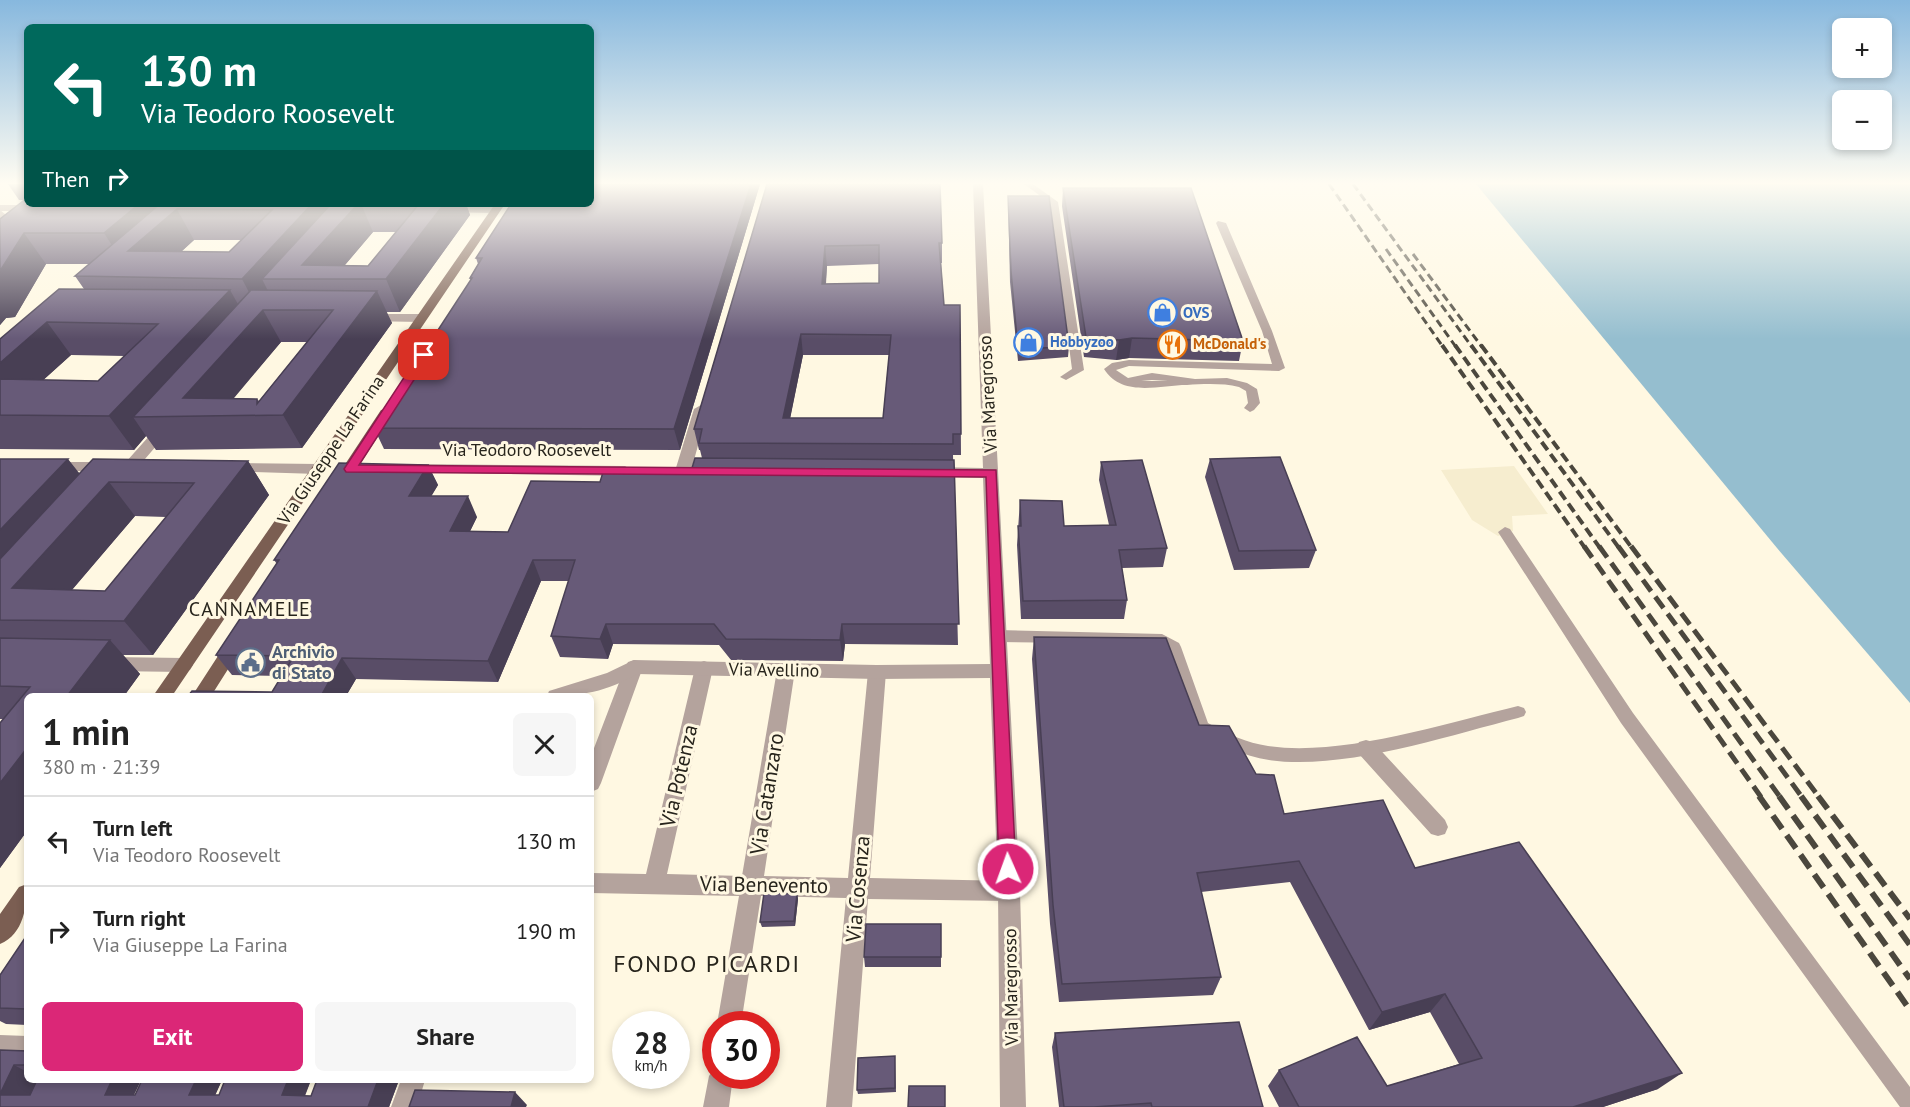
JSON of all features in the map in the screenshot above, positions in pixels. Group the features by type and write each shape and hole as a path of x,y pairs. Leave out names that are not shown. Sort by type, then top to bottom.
{"main road":[{"name":"Via Giuseppe La Farina","path":"164,693 478,236"},
{"name":"Via Giuseppe La Farina","path":"331,498 395,400"},
{"path":"203,693 241,635"},
{"path":"0,933 24,898"}],"street":[{"name":"Via Maregrosso","path":"981,236 1009,891 1013,1107"},
{"path":"351,318 421,318"},
{"path":"683,471 707,390"},
{"path":"114,484 177,414"},
{"path":"35,466 153,467"},
{"path":"212,468 318,468"},
{"path":"350,469 374,469"},
{"name":"Via Teodoro Roosevelt","path":"398,469 636,471"},
{"path":"916,472 992,473"},
{"path":"91,663 184,665"},
{"path":"594,775 634,667"},
{"name":"Via Avellino","path":"567,693 613,679 634,667 877,672 999,671"},
{"name":"Via Potenza","path":"654,884 704,668"},
{"name":"Via Catanzaro","path":"731,1011 786,670"},
{"name":"Via Cosenza","path":"839,1107 877,672"},
{"path":"1365,748 1438,827"},
{"name":"Via Benevento","path":"594,883 858,886 1009,891"},
{"path":"0,1047 24,1048"},
{"path":"404,1107 412,1083"},
{"path":"716,1107 719,1089"}],"lane":[{"path":"1059,236 1078,370 1066,377"},
{"path":"1226,236 1267,331 1279,368 1212,368 1189,364 1129,363 1116,364 1110,369 1113,376 1145,385 1165,386 1186,381 1233,381 1251,389 1254,403 1250,408"},
{"path":"1505,532 1628,718 1910,1104"},
{"path":"998,636 1157,638 1174,647 1202,728 1219,738 1277,754 1365,748 1518,712"}],"shaded area":[{"path":"1514,466 1548,514 1512,516 1513,531 1498,536 1472,520 1441,470"}],"water":[{"path":"1519,236 1910,236 1910,703 1777,548"}],"building":[{"path":"0,236 22,236 0,271"},
{"path":"123,236 146,236 128,251 229,252 246,236 282,236 242,279 75,276"},
{"path":"302,236 329,236 302,265 368,266 393,236 420,236 386,279 262,279"},
{"path":"490,236 735,236 674,429 374,428 472,278 470,278 482,258 476,258"},
{"path":"752,236 942,236 942,243 939,243 944,305 960,305 961,434 953,434 953,444 699,443 702,429 694,429","holes":["879,245 879,283 822,284 825,246","801,334 891,335 883,418 783,418"]},
{"path":"1010,236 1054,236 1069,346 1018,350"},
{"path":"1070,236 1207,236 1243,341 1132,338 1119,340 1086,337"},
{"path":"59,289 230,290 109,416 0,415 0,379 98,381 158,324 47,322 0,363 0,339"},
{"path":"251,290 377,291 283,415 133,417","holes":["263,310 333,310 257,404 257,399 183,398"]},
{"path":"1280,457 1316,550 1239,551 1210,459"},
{"path":"695,458 954,460 959,624 842,624 840,640 726,639 714,624 606,624 600,639 551,636 575,560 533,560 488,661 342,658 323,693 190,693 192,691 272,692 294,656 216,655 279,560 274,560 339,463 428,465 409,496 468,496 450,531 508,532 531,481 600,482 604,469 692,468"},
{"path":"0,459 68,459 0,530"},
{"path":"93,459 248,461 124,621 0,620 0,559","holes":["109,482 194,483 105,591 12,588"]},
{"path":"1142,460 1167,548 1119,550 1127,600 1023,601 1018,526 1021,526 1020,500 1062,501 1064,526 1116,525 1101,462"},
{"path":"1034,637 1166,638 1199,725 1229,726 1256,774 1274,775 1284,814 1383,800 1415,868 1519,842 1682,1073 1573,1107 1299,1107 1279,1070 1357,1037 1387,1086 1482,1058 1445,994 1382,1012 1299,861 1197,873 1221,977 1062,984 1053,905"},
{"path":"0,638 110,640 69,693 25,693 30,687 0,686"},
{"path":"24,694 24,752 0,783 0,723"},
{"path":"764,893 797,894 794,921 760,922"},
{"path":"866,924 941,924 941,957 864,957"},
{"path":"24,939 24,1009 0,1008 0,975"},
{"path":"1239,1022 1263,1107 1152,1107 1151,1103 1064,1107 1055,1033"},
{"path":"0,1050 24,1051 24,1065 14,1065 0,1094"},
{"path":"895,1056 895,1088 857,1090 858,1058"},
{"path":"36,1083 111,1083 105,1095 135,1095 141,1083 195,1083 189,1095 219,1095 224,1083 287,1083 282,1095 311,1096 316,1083 377,1083 368,1107 0,1107 0,1095 30,1095"},
{"path":"909,1086 945,1086 945,1107 908,1107"},
{"path":"415,1090 515,1092 511,1107 409,1107"}],"railway":[{"path":"1365,236 1443,347"},
{"path":"1391,236 1472,347"},
{"path":"1386,249 1456,347"},
{"path":"1413,254 1482,347"},
{"path":"1442,345 1585,548"},
{"path":"1455,345 1600,548"},
{"path":"1471,345 1619,548"},
{"path":"1481,345 1632,548"},
{"path":"1584,546 1761,797"},
{"path":"1599,546 1780,797"},
{"path":"1618,546 1802,797"},
{"path":"1631,546 1819,797"},
{"path":"1759,796 1910,1010"},
{"path":"1779,796 1910,979"},
{"path":"1801,796 1910,945"},
{"path":"1818,796 1910,919"}],"place":[{"name":"OVS","path":"1162,313"},
{"name":"Hobbyzoo","path":"1029,342"},
{"name":"McDonald's","path":"1172,344"},
{"name":"Archivio di Stato","path":"251,662"}],"district":[{"name":"CANNAMELE","path":"250,609"},
{"name":"FONDO PICARDI","path":"707,964"}],"route":[{"path":"424,355 350,469 992,473 1008,869"}]}
